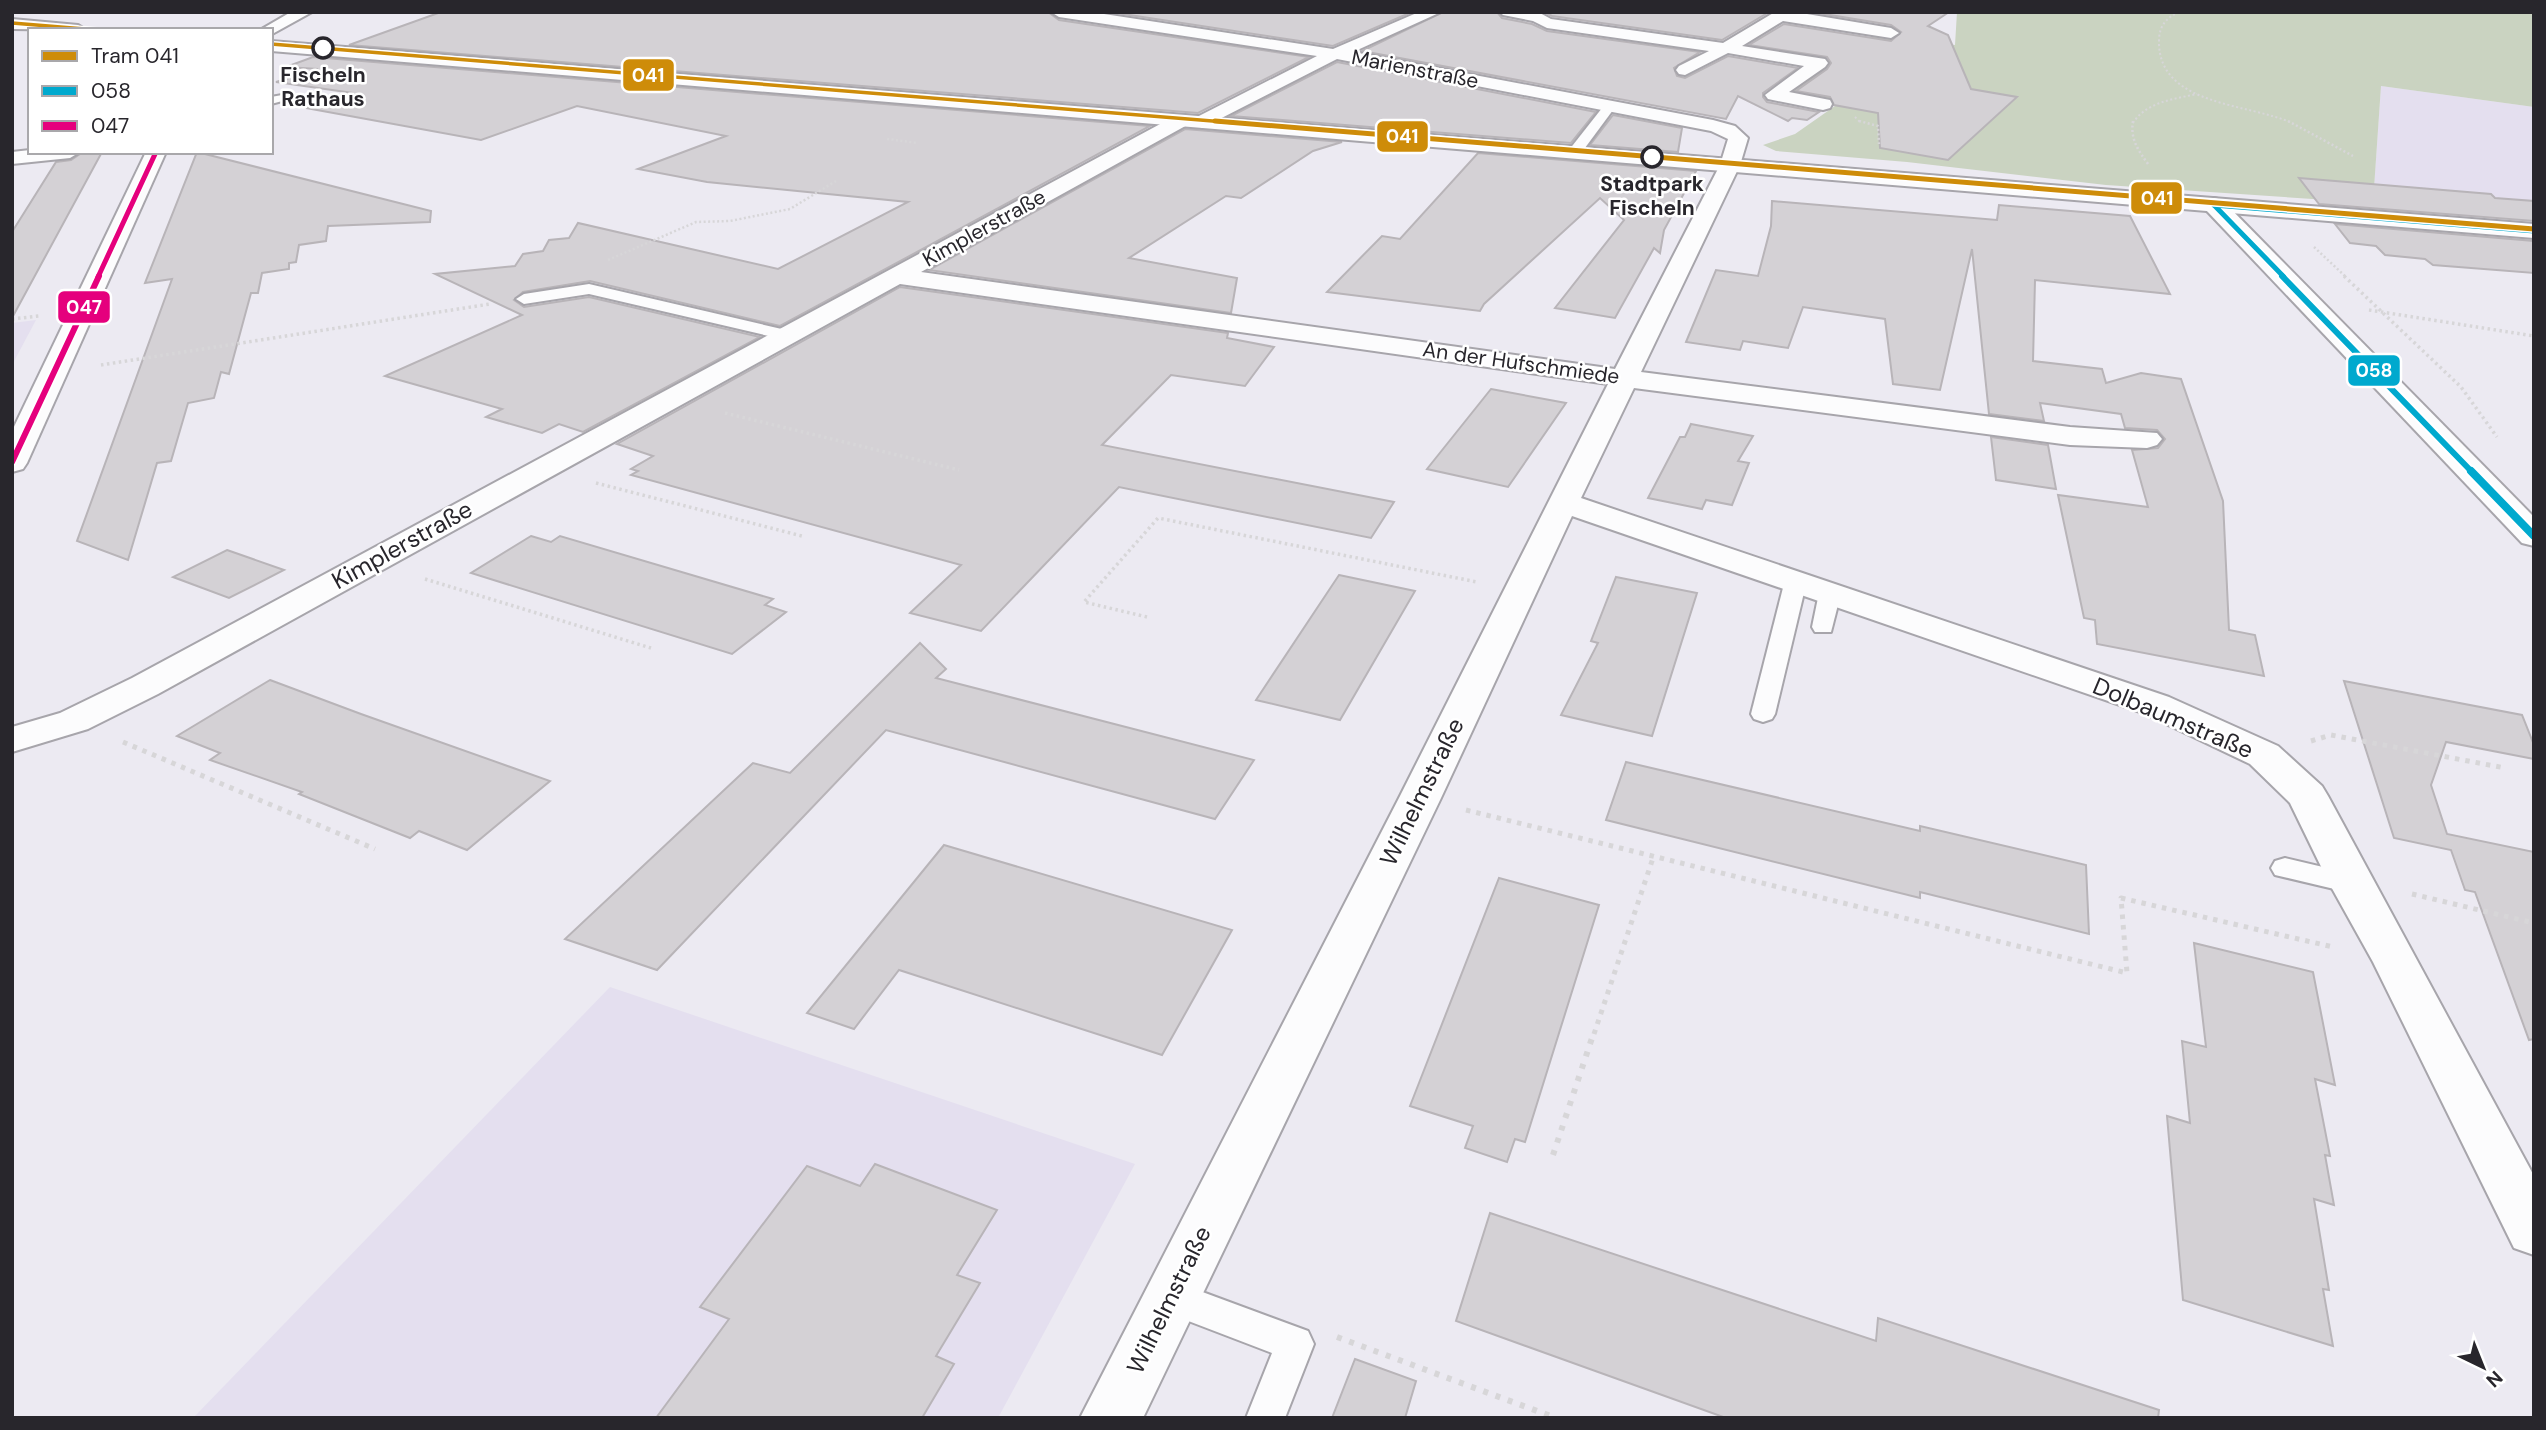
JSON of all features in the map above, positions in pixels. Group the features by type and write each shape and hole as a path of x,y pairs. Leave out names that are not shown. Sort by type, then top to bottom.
{"street":[{"path":"272,28 304,12"},
{"name":"Marienstraße","path":"1059,12 1335,54 1728,130 1738,138 1731,161"},
{"name":"Kimplerstraße","path":"12,740 74,721 145,686 786,335 1192,121 1335,54 1433,12"},
{"path":"1508,12 1538,17 1547,23 1819,63 1774,95 1823,104"},
{"path":"1685,71 1784,14 1891,33"},
{"path":"12,24 56,28"},
{"path":"273,46 1576,153 1884,168 1986,179 2073,193"},
{"path":"12,158 51,154"},
{"path":"12,463 155,154"},
{"path":"1731,161 2073,193 2534,231"},
{"name":"Wilhelmstraße","path":"1111,1418 1420,798 1731,161"},
{"path":"2209,204 2306,299 2534,536"},
{"name":"An der Hufschmiede","path":"896,276 1623,378 2070,436 2147,439"},
{"name":"Dolbaumstraße","path":"1563,502 1816,600 2156,705 2264,755 2306,796 2396,961 2534,1231"}],"lane":[{"path":"1576,153 1610,106"},
{"path":"524,299 589,289 786,335"},
{"path":"1763,715 1816,600"},
{"path":"2285,868 2351,881"},
{"path":"1170,1297 1295,1344 1265,1418"}],"path":[{"path":"347,13 422,12"},
{"path":"2179,12 2166,20 2161,27 2160,49 2171,80 2198,94 2283,119 2353,156"},
{"path":"2198,94 2144,110 2133,118 2130,128 2139,151 2160,177 2209,204"},
{"path":"1846,116 1858,117 1863,124 1878,126 1880,155 1884,168"},
{"path":"887,139 918,143"},
{"path":"589,289 584,275 590,268 696,222 730,221 790,209 836,181"},
{"path":"2354,216 2313,229 2306,239 2461,387 2502,446"},
{"path":"55,372 524,299"},
{"path":"2306,299 2534,336"},
{"path":"668,399 959,470"},
{"path":"541,468 802,536"},
{"path":"1147,617 1084,602 1158,518 1519,591"},
{"path":"371,562 651,648"},
{"path":"74,721 375,849"},
{"path":"2264,755 2330,735 2505,768"},
{"path":"1420,798 1653,858 2127,973 2121,898 2396,961"},
{"path":"1553,1155 1653,858"},
{"path":"2351,881 2534,923"},
{"path":"1322,1332 1556,1418"}],"shaded area":[{"path":"2381,86 2534,107 2534,218 2373,203"},
{"path":"36,320 12,365 12,323"},
{"path":"610,987 1135,1164 998,1418 193,1418"}],"green space":[{"path":"1957,12 2534,12 2534,107 2381,86 2373,203 2106,185 1907,162 1776,151 1763,145 1795,134 1835,106 1786,94 1877,33 1955,45"}],"building":[{"path":"441,12 1048,12 1059,20 1309,57 1198,113 349,45"},
{"path":"1110,12 1412,12 1333,46"},
{"path":"1443,12 1497,12 1502,18 1532,24 1547,31 1700,52 1674,68 1677,76 1685,78 1728,56 1798,68 1763,93 1763,97 1767,102 1819,112 1807,120 1792,118 1788,121 1738,96 1726,119 1362,51"},
{"path":"1544,12 1769,12 1722,40 1552,16"},
{"path":"1812,12 1949,12 1928,26 1948,35 1971,89 2017,97 1948,160 1880,148 1878,113 1834,105 1830,97 1796,91 1827,69 1831,63 1827,57 1749,45 1784,24 1891,41 1901,32 1891,25"},
{"path":"313,57 1150,126 780,326 590,281 523,292 514,300 524,307 589,297 760,337 583,432 559,424 542,433 486,417 502,409 385,376 522,315 435,274 515,266 523,254 543,251 549,240 569,238 578,223 778,269 908,202 707,182 638,169 726,136 577,106 481,140 306,108 353,93 276,82 318,69 286,67"},
{"path":"1337,62 1596,112 1571,143 1231,116"},
{"path":"1613,115 1682,128 1678,152 1590,145"},
{"path":"1185,129 1342,142 1313,151 1241,198 1226,196 1129,258 1237,278 1231,313 929,270"},
{"path":"1478,153 1696,171 1664,230 1660,253 1654,248 1615,318 1555,308 1624,220 1600,198 1484,304 1480,311 1327,292 1382,236 1400,239"},
{"path":"80,154 101,154 12,318 12,232 56,162 71,160"},
{"path":"196,154 431,211 430,222 328,226 326,241 299,245 296,262 289,263 289,269 262,273 258,293 251,293 229,374 221,372 214,398 188,403 171,461 157,463 128,560 77,541 172,279 145,283"},
{"path":"2299,178 2491,194 2495,198 2534,201 2534,221 2319,204"},
{"path":"1772,201 1997,220 1999,205 2130,216 2170,294 2035,280 2033,361 2102,369 2106,383 2141,373 2181,379 2223,501 2229,630 2255,635 2264,676 2097,644 2095,620 2084,618 2058,495 2148,507 2132,450 2158,448 2165,439 2157,430 2125,428 2121,414 2040,403 2044,421 1989,414 1972,249 1940,390 1893,384 1885,319 1803,307 1788,348 1743,341 1740,350 1686,342 1716,270 1758,276 1771,226"},
{"path":"2335,224 2534,241 2534,273 2433,265 2425,259 2385,255 2376,246 2350,243"},
{"path":"900,287 1228,333 1227,338 1274,347 1245,386 1171,375 1102,445 1394,502 1371,538 1119,487 981,631 910,613 961,565 631,475 638,471 631,469 653,456 617,444"},
{"path":"1491,389 1566,403 1508,487 1427,469"},
{"path":"1691,424 1753,436 1738,461 1749,463 1732,505 1706,500 1702,509 1648,498 1680,437 1685,437"},
{"path":"1991,437 2048,445 2056,489 1996,480"},
{"path":"531,536 551,542 560,536 773,599 765,605 786,612 732,654 471,573"},
{"path":"227,550 284,570 229,598 173,577"},
{"path":"1339,575 1415,591 1340,720 1256,700"},
{"path":"1616,577 1697,593 1652,736 1561,715 1598,643 1591,641"},
{"path":"920,643 946,669 936,678 1254,760 1215,819 886,730 657,970 565,939 753,763 790,773"},
{"path":"270,680 550,781 467,850 419,831 410,838 299,794 302,792 210,760 220,753 177,736"},
{"path":"2344,681 2522,715 2534,745 2534,759 2446,742 2431,785 2447,834 2534,852 2534,1039 2529,1040 2475,892 2465,890 2451,850 2394,838"},
{"path":"1626,762 1920,831 1920,826 2086,865 2089,934 1920,892 1920,898 1606,820"},
{"path":"944,845 1232,930 1162,1055 899,970 854,1029 807,1013"},
{"path":"1499,878 1599,905 1525,1142 1515,1139 1507,1162 1465,1148 1473,1126 1410,1106"},
{"path":"2194,943 2313,972 2335,1085 2315,1079 2330,1156 2325,1155 2334,1205 2314,1199 2329,1290 2323,1289 2333,1346 2183,1300 2167,1116 2190,1123 2182,1041 2206,1047"},
{"path":"875,1164 997,1210 957,1275 980,1283 936,1356 954,1364 922,1418 656,1418 729,1319 700,1307 807,1166 860,1186"},
{"path":"1490,1213 1876,1341 1878,1318 2159,1410 2158,1418 1726,1418 1456,1321"},
{"path":"1355,1359 1416,1381 1405,1418 1332,1418"}],"tram line":[{"name":"041","path":"12,23 73,28"},
{"name":"041","path":"273,44 2534,229"}],"transit line":[{"name":"047","path":"12,462 155,154"},
{"name":"058","path":"2214,205 2534,536"},
{"name":"058","path":"2214,205 2534,231"}],"place":[{"name":"Fischeln Rathaus","path":"323,48"},
{"name":"Stadtpark Fischeln","path":"1652,157"}]}
